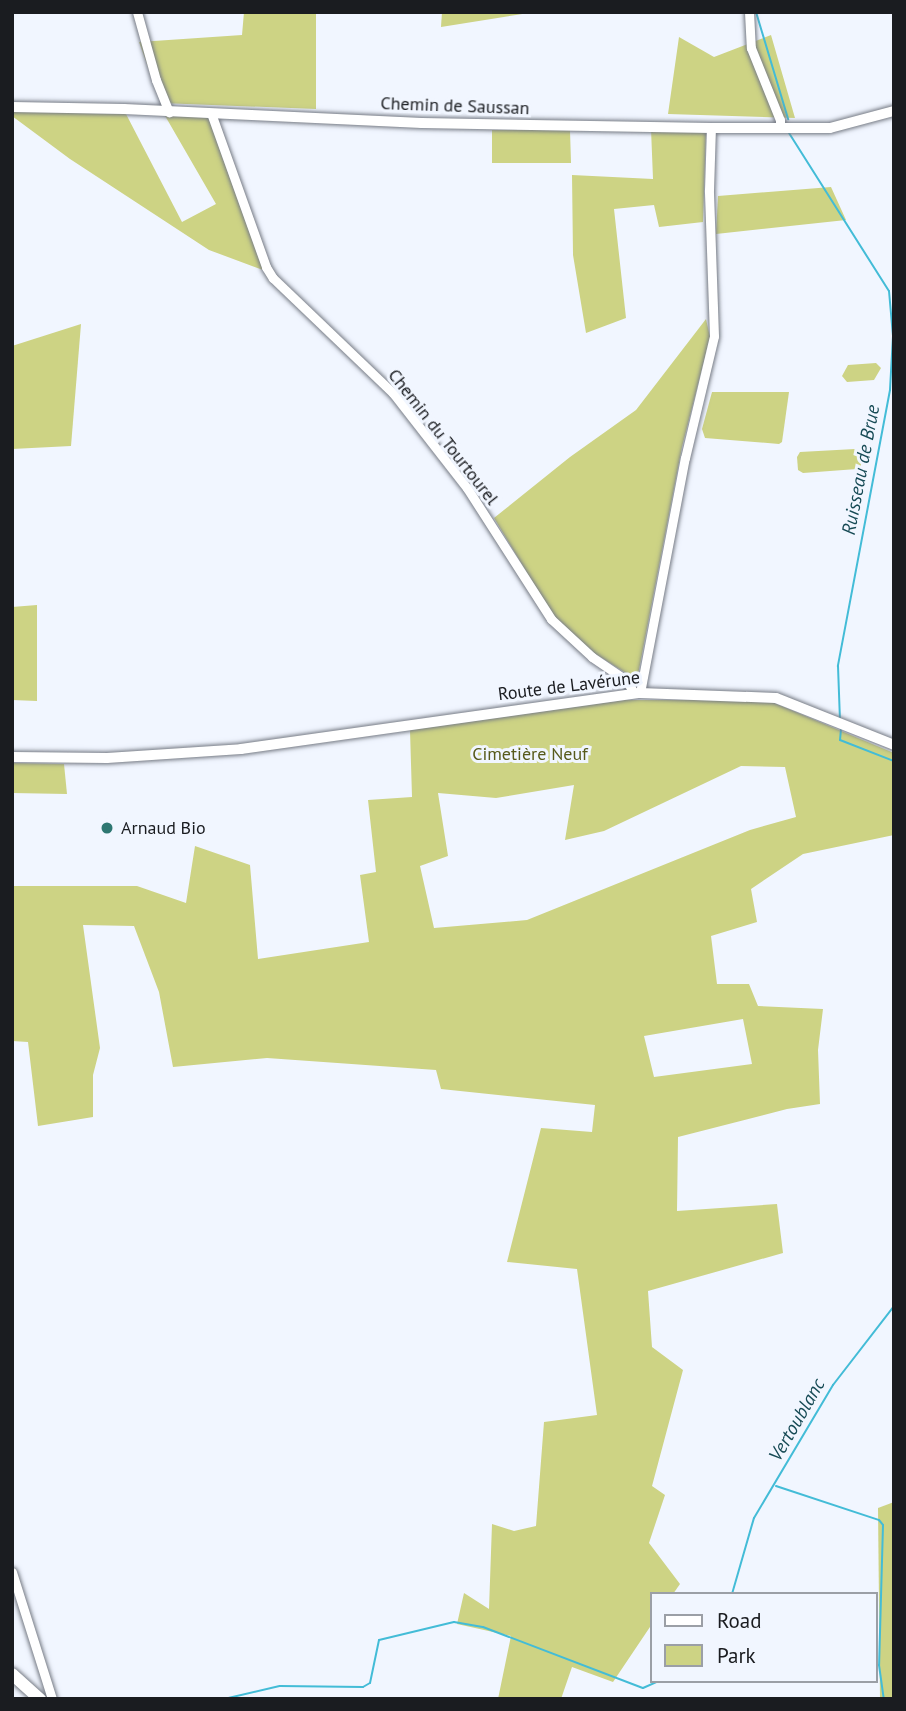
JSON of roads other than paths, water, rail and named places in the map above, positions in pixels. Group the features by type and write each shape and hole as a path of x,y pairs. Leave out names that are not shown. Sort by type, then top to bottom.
{"main road":[{"path":"12,1674 40,1699"}],"street":[{"path":"137,12 156,80 169,112"},
{"path":"749,12 751,48 780,120 780,127"},
{"name":"Chemin de Saussan","path":"12,107 422,123 711,128 830,128 894,111"},
{"name":"Chemin du Tourtourel","path":"211,113 265,267 393,393 467,488 551,619 592,657 626,680 637,693"},
{"path":"637,693 685,458 714,335 709,190 711,128"},
{"name":"Route de Lavérune","path":"12,757 107,758 241,749 637,693 764,696 790,702 894,745"},
{"path":"12,1572 52,1699"}],"waterway":[{"name":"Ruisseau de Brue","path":"756,12 788,119"},
{"name":"Ruisseau de Brue","path":"789,133 889,291 893,336 890,390 838,666 840,720"},
{"name":"Ruisseau de Brue","path":"841,729 840,740 894,761"},
{"name":"Vertoublanc","path":"733,1592 754,1518 833,1385 894,1306"},
{"name":"Vertoublanc","path":"776,1486 879,1520 883,1525 879,1665 884,1699"},
{"path":"224,1699 280,1686 363,1687 370,1683 379,1640 454,1622 483,1627 643,1688 654,1683"}],"place":[{"name":"Arnaud Bio","path":"107,828"}],"park label":[{"name":"Cimetière Neuf","path":"530,754"}]}
